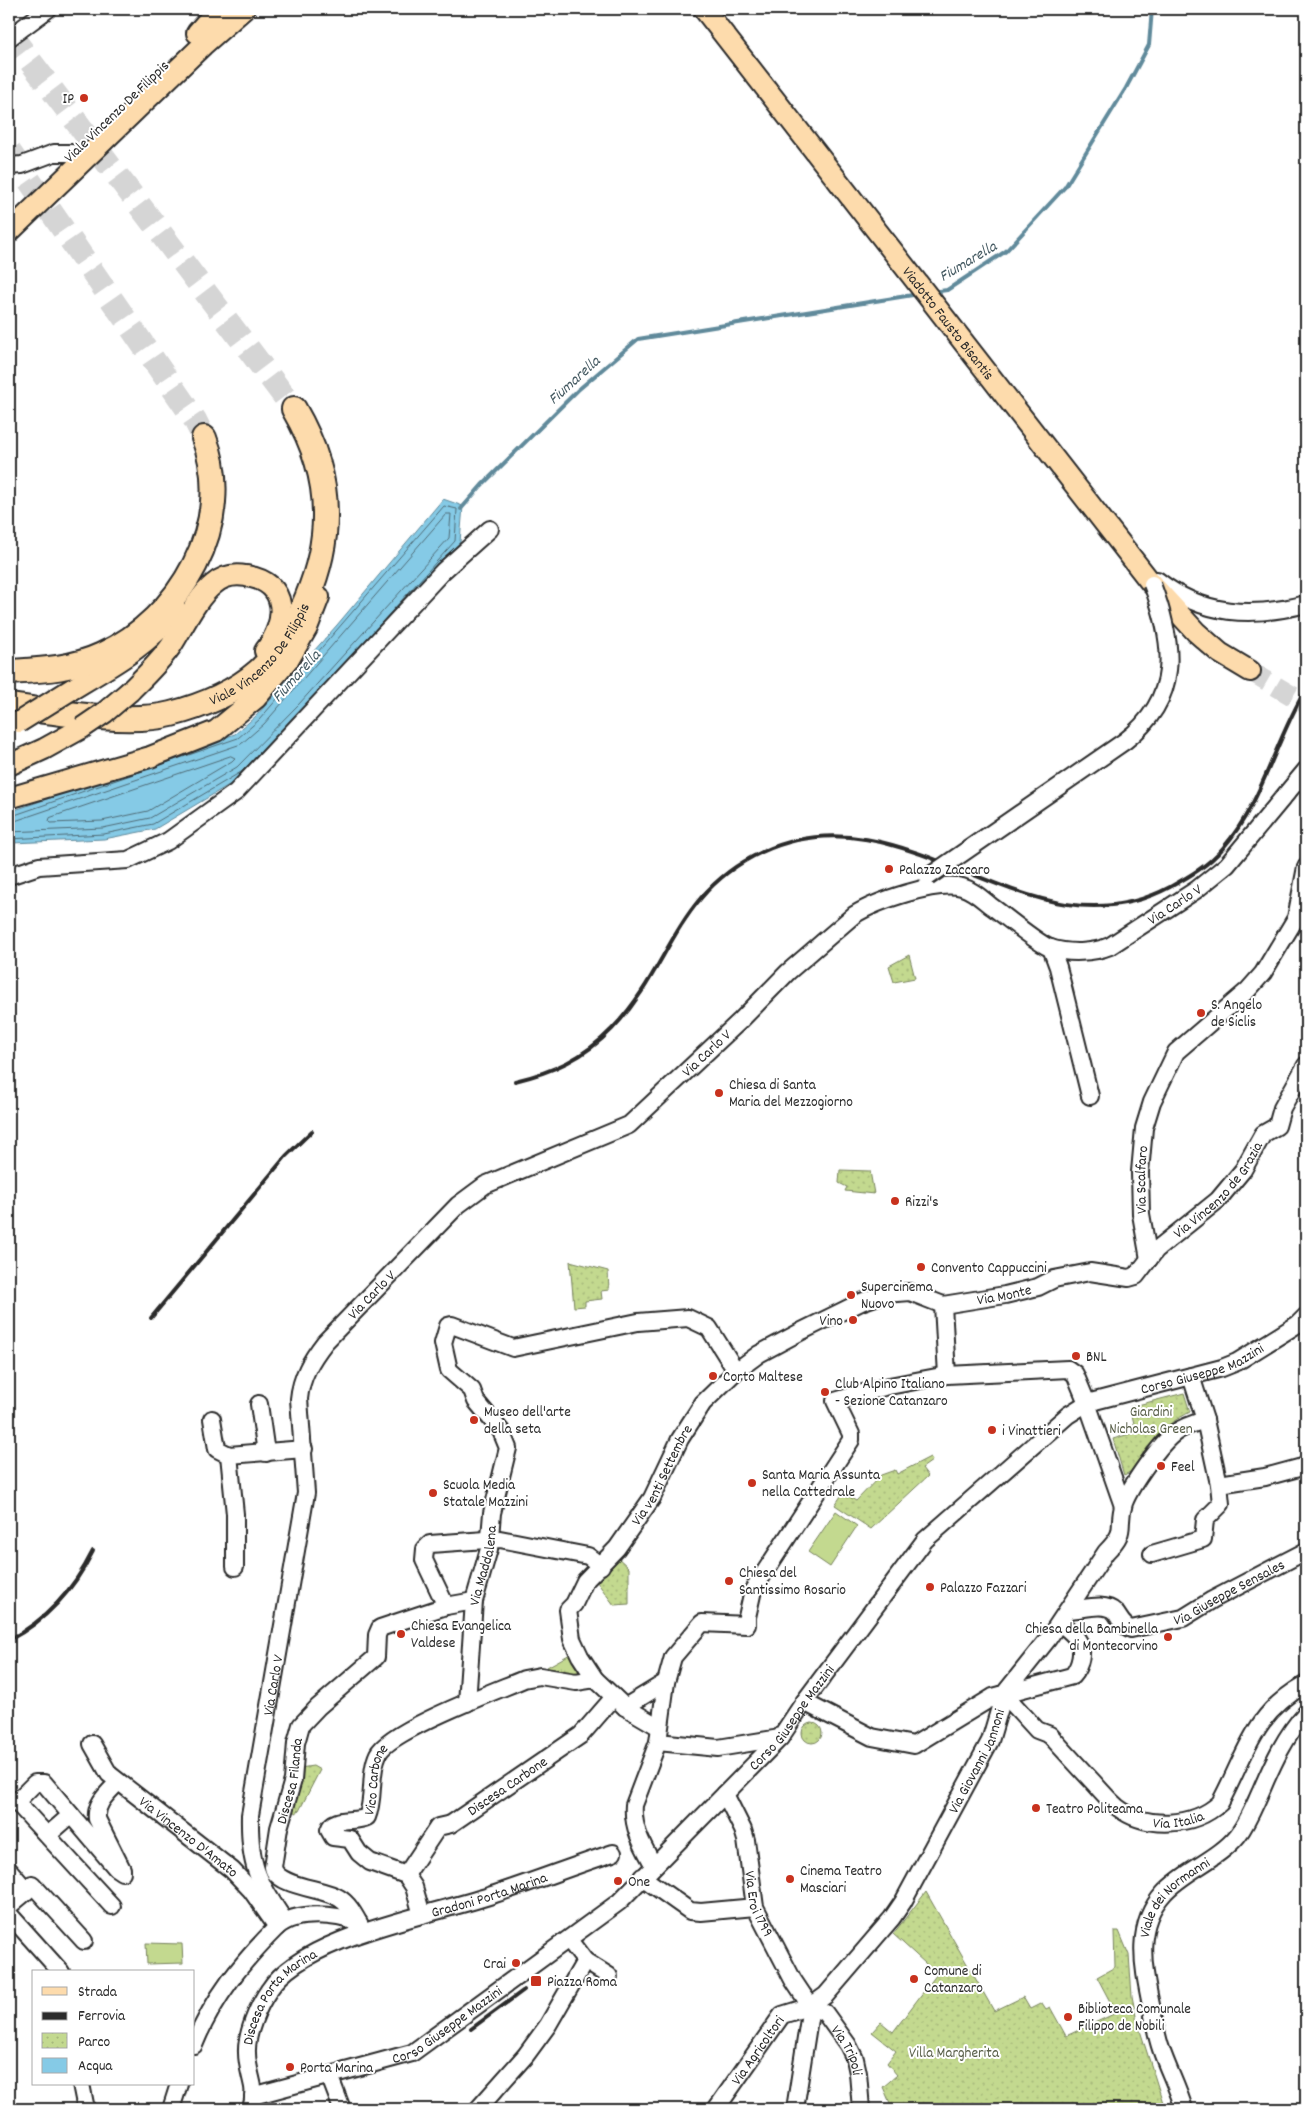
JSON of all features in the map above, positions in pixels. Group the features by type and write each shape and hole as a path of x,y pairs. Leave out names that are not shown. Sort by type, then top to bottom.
{"highway":[{"name":"Viale Vincenzo De Filippis","path":"12,719 85,715 156,716 187,709 218,697 240,685 259,670 279,648 301,609 317,569 324,531 325,512 313,447 294,409"},
{"path":"9,672 52,670 83,663 102,656 135,636 174,598 194,567 206,536 211,516 214,484 206,444"}],"main road":[{"path":"200,39 218,9"},
{"name":"Viale Vincenzo De Filippis","path":"9,232 200,39 224,9"},
{"name":"Viale Vincenzo De Filippis","path":"9,213 72,153 234,9"},
{"name":"Viale Vincenzo De Filippis","path":"200,39 244,9"},
{"name":"Viadotto Fausto Bisantis","path":"704,9 1152,584 1196,632 1220,653 1250,671"},
{"path":"12,719 72,689 118,662 164,626 188,592 206,554 216,518 217,484 206,444"},
{"path":"9,798 150,757 216,731 256,698 290,659 307,628 322,590 331,540 332,506 328,484 313,447"},
{"path":"9,698 97,707 140,709 168,706 198,696 239,675 259,658 278,631 282,611 280,600 273,589 261,580 244,575 229,576 214,584 204,595 170,648 130,691 104,713 82,728 44,750 9,765"}],"street":[{"path":"9,38 25,15 48,9"},
{"path":"9,166 22,165 54,153 72,153"},
{"path":"9,876 39,866 128,860 168,842 236,792 443,571 490,529"},
{"path":"1129,554 1173,593 1190,602 1246,614 1270,612 1306,604"},
{"path":"894,898 928,877 1125,741 1146,723 1160,700 1166,685 1169,661 1165,620 1152,584"},
{"name":"Via Carlo V","path":"281,1924 255,1870 251,1847 250,1815 304,1509 306,1478 299,1399 304,1374 316,1352 458,1205 485,1185 629,1125 741,1020 788,972 854,915 872,904 939,886 953,886 972,892 1051,948 1093,952 1110,946 1216,875 1242,850 1306,770"},
{"name":"Via Scalfaro","path":"1148,1259 1141,1214 1140,1172 1144,1128 1152,1102 1176,1052 1256,982 1296,918 1306,867"},
{"path":"1051,948 1058,967 1090,1096"},
{"name":"Via Vincenzo de Grazia","path":"1148,1259 1163,1244 1218,1200 1243,1170 1263,1134 1277,1126 1282,1108 1306,1065"},
{"name":"Via Monte","path":"943,1305 1005,1295 1038,1287 1054,1279 1090,1272 1129,1278 1139,1274 1148,1259"},
{"name":"Via venti Settembre","path":"780,1738 718,1748 659,1734 619,1702 595,1679 580,1656 572,1639 567,1614 585,1580 617,1548 652,1498 680,1439 703,1403 736,1371 759,1354 802,1330 861,1302 884,1294 910,1292 943,1305"},
{"path":"943,1305 947,1375"},
{"name":"Corso Giuseppe Mazzini","path":"252,2103 329,2075 412,2053 619,1902 780,1738 804,1702 925,1540 1068,1415 1087,1404 1237,1362 1292,1329 1306,1316"},
{"name":"Via Maddalena","path":"467,1703 474,1601 490,1539 492,1513 508,1452 501,1431 476,1401 472,1390 449,1370 443,1343 449,1325 513,1348 638,1322 681,1318 694,1319 709,1328 736,1371"},
{"path":"755,1907 690,1911 648,1872 633,1813 636,1796 659,1734 666,1682 673,1657 702,1623 747,1625 746,1617 753,1590 851,1440 851,1434 835,1401 884,1387 947,1375 1064,1368 1073,1371 1087,1404 1123,1506"},
{"path":"1152,1554 1202,1540 1204,1537 1205,1520 1221,1504 1219,1484 1205,1420 1191,1376"},
{"path":"259,1404 266,1453"},
{"path":"212,1419 217,1449 229,1455 304,1449"},
{"path":"804,1702 872,1737 914,1745 993,1697 1004,1694 1023,1681 1106,1552 1118,1540 1121,1530 1123,1506 1134,1484 1165,1442 1178,1430 1205,1420"},
{"path":"229,1455 235,1514 235,1567"},
{"path":"1219,1484 1265,1477 1306,1466"},
{"path":"446,1606 424,1560 426,1548 432,1544 500,1539 588,1556 601,1566"},
{"name":"Via Giuseppe Sensales","path":"1064,1617 1097,1607 1110,1608 1126,1627 1130,1629 1183,1618 1212,1600 1306,1551"},
{"name":"Discesa Filanda","path":"360,1928 350,1909 339,1898 278,1876 273,1867 283,1814 293,1780 296,1743 301,1725 318,1707 376,1656 377,1635 380,1628 446,1606 474,1601"},
{"path":"1023,1681 1065,1679 1072,1676 1076,1671 1080,1660 1080,1644 1064,1617"},
{"path":"467,1703 529,1677 540,1676 576,1682 595,1679"},
{"name":"Discesa Carbone","path":"406,1875 438,1828 451,1824 581,1735 619,1702 666,1682"},
{"name":"Via Italia","path":"1004,1694 1037,1730 1050,1735 1117,1807 1136,1817 1160,1822 1175,1822 1199,1817 1212,1811 1220,1803 1255,1731 1265,1716 1286,1696 1306,1684"},
{"name":"Via Giovanni Jannoni","path":"810,2006 826,1995 892,1918 903,1902 990,1741 1004,1694"},
{"name":"Vico Carbone","path":"406,1875 370,1862 359,1853 350,1839 331,1835 330,1827 334,1822 367,1818 375,1762 380,1750 388,1742 409,1729 467,1703"},
{"name":"Viale dei Normanni","path":"1184,2109 1158,2038 1143,1967 1144,1933 1148,1917 1164,1893 1219,1853 1238,1835 1253,1809 1278,1753 1306,1713"},
{"name":"Via Vincenzo D'Amato","path":"92,1744 109,1774 232,1870 281,1924"},
{"path":"112,1906 20,1806 18,1800 35,1783 44,1783 116,1868 122,1872 96,1819 97,1806 118,1782"},
{"name":"Via Eroi 1799","path":"725,1794 746,1840 755,1907 793,1980 810,2006"},
{"path":"48,1835 71,1815"},
{"name":"Gradoni Porta Marina","path":"360,1928 422,1915 494,1895 613,1853"},
{"path":"9,1870 27,1891 9,1906"},
{"path":"406,1875 414,1887 422,1915"},
{"path":"32,1884 84,1941"},
{"path":"9,1914 59,1970"},
{"path":"195,2042 203,2022 222,1989 250,1954 281,1924 324,1916 350,1919 360,1928"},
{"name":"Discesa Porta Marina","path":"252,2103 248,2042 254,2022 269,1990 280,1976 298,1961 360,1928"},
{"path":"569,1940 584,1961 608,1976"},
{"path":"478,2109 526,2055 548,2025 584,1961"},
{"path":"795,2109 810,2006"},
{"name":"Via Agricoltori","path":"716,2109 782,2015 810,2006"},
{"name":"Via Tripoli","path":"810,2006 825,2013 848,2045 855,2059 861,2109"},
{"path":"329,2075 342,2109"},
{"path":"81,2086 86,2109"},
{"path":"171,2109 178,2086"}],"green space":[{"path":"909,955 915,978 894,982 889,966"},
{"path":"840,1170 870,1171 874,1194 845,1191 847,1187 839,1183"},
{"path":"570,1261 608,1271 609,1290 601,1291 602,1299 585,1301 585,1306 574,1307"},
{"name":"Giardini Nicholas Green","path":"1184,1393 1190,1412 1164,1429 1153,1441 1135,1468 1124,1475 1113,1439 1136,1432 1130,1407"},
{"path":"930,1457 932,1461 922,1468 928,1476 871,1529 835,1505 843,1493 856,1501 881,1475 895,1470 897,1474"},
{"path":"836,1511 857,1526 830,1567 808,1552"},
{"path":"615,1555 629,1568 629,1604 614,1605 594,1578"},
{"path":"572,1653 580,1669 579,1674 548,1670 547,1667"},
{"path":"812,1723 819,1726 822,1733 819,1740 812,1743 805,1740 802,1733 805,1726"},
{"path":"313,1766 320,1770 299,1811 297,1810 297,1813 288,1810 300,1768"},
{"name":"Villa Margherita","path":"926,1892 994,2011 1023,1997 1030,2009 1042,2003 1046,2009 1050,2007 1066,2036 1116,2013 1097,1977 1115,1967 1114,1931 1119,1931 1129,1955 1132,1996 1137,2021 1165,2109 896,2109 890,2103 883,2087 897,2075 887,2063 896,2051 872,2032 881,2022 893,2032 937,1974 893,1934"},
{"path":"146,1943 182,1944 183,1963 147,1964"}],"water":[{"path":"443,499 463,506 460,542 307,712 244,776 155,829 104,839 12,843 9,845 9,812 235,734 256,716 337,625"}],"waterway":[{"name":"Fiumarella","path":"933,292 947,290 1006,251 1065,187 1126,88 1149,45 1152,9"},
{"name":"Fiumarella","path":"461,509 482,485 578,390 638,339 919,294"}],"tunnel":[{"path":"9,33 294,409"},
{"path":"9,151 195,420 204,438"},
{"path":"1250,671 1306,704"}],"railway":[{"path":"515,1081 555,1068 579,1056 612,1029 632,1005 676,933 710,888 733,869 762,852 816,837 868,839 918,853 1017,891 1067,904 1118,905 1170,887 1212,860 1237,830 1259,791 1295,709 1306,689"},
{"path":"151,1318 286,1156 312,1131"},
{"path":"9,1640 35,1623 58,1602 77,1578 93,1551"},
{"path":"471,2029 524,1990"}],"place":[{"name":"IP","path":"84,98"},
{"name":"Palazzo Zaccaro","path":"889,869"},
{"name":"S. Angelo de Siclis","path":"1201,1013"},
{"name":"Chiesa di Santa Maria del Mezzogiorno","path":"719,1093"},
{"name":"Rizzi's","path":"895,1201"},
{"name":"Convento Cappuccini","path":"921,1267"},
{"name":"Supercinema Nuovo","path":"851,1295"},
{"name":"Vino","path":"853,1320"},
{"name":"BNL","path":"1076,1356"},
{"name":"Corto Maltese","path":"713,1376"},
{"name":"Club Alpino Italiano - Sezione Catanzaro","path":"825,1392"},
{"name":"Museo dell'arte della seta","path":"474,1420"},
{"name":"i Vinattieri","path":"992,1430"},
{"name":"Feel","path":"1161,1466"},
{"name":"Santa Maria Assunta nella Cattedrale","path":"752,1483"},
{"name":"Scuola Media Statale Mazzini","path":"433,1493"},
{"name":"Chiesa del Santissimo Rosario","path":"729,1581"},
{"name":"Palazzo Fazzari","path":"930,1587"},
{"name":"Chiesa Evangelica Valdese","path":"401,1634"},
{"name":"Chiesa della Bambinella di Montecorvino","path":"1168,1637"},
{"name":"Teatro Politeama","path":"1036,1808"},
{"name":"Cinema Teatro Masciari","path":"790,1879"},
{"name":"One","path":"618,1881"},
{"name":"Crai","path":"516,1963"},
{"name":"Comune di Catanzaro","path":"914,1979"},
{"name":"Piazza Roma","path":"536,1981"},
{"name":"Biblioteca Comunale Filippo de Nobili","path":"1068,2017"},
{"name":"Porta Marina","path":"290,2067"}]}
